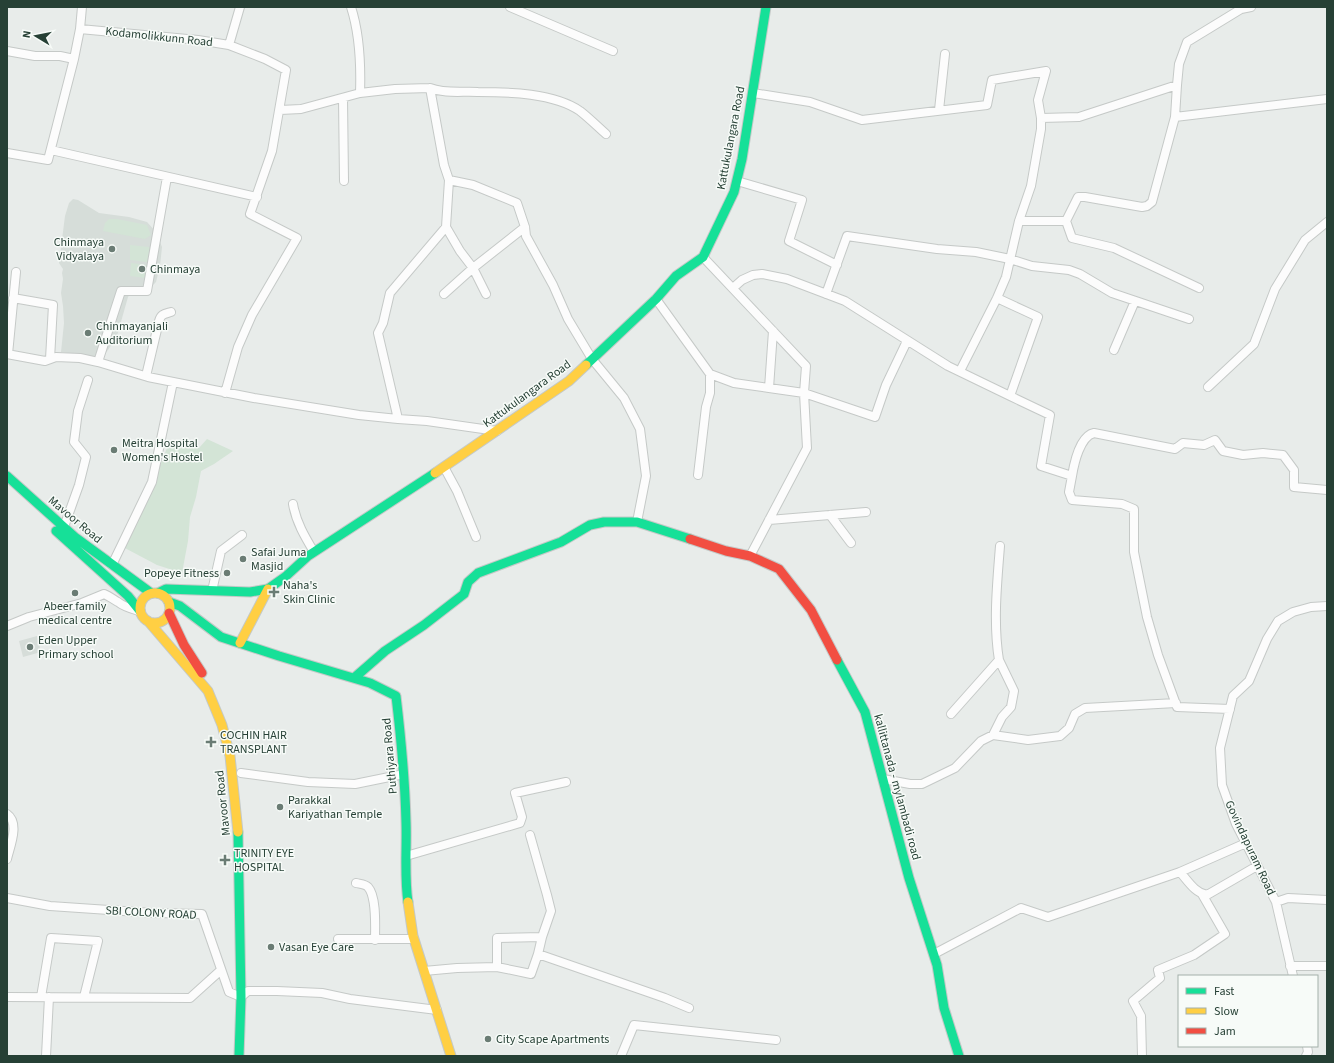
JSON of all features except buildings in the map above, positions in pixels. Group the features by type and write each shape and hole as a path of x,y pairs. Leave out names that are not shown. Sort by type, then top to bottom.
{"street":[{"path":"7,153 48,160 61,104 74,59 80,29 82,7"},
{"name":"Kodamolikkunn Road","path":"80,29 229,45 240,7"},
{"path":"351,7 357,29 360,55 360,93"},
{"path":"510,7 613,51"},
{"name":"Kattukulangara Road","path":"154,593 166,589 250,592 268,589 285,577 308,556 444,467 569,381 656,299 676,276 703,257 734,192 753,93 766,7"},
{"path":"1199,288 1114,248 1072,238 1066,221 1078,197 1142,207 1147,206 1152,202 1175,118 1179,64 1187,42 1241,9 1251,7"},
{"path":"225,392 238,347 252,315 297,238 250,214 272,150 286,70 265,59 229,45"},
{"path":"7,51 34,56 60,56 74,59"},
{"path":"939,110 945,54"},
{"path":"753,93 810,102 862,120 987,104 992,80 1046,71 1038,100 1041,129 1031,186 1018,221 1006,277 960,371"},
{"path":"1041,118 1079,117 1177,85"},
{"path":"280,110 301,109 360,93 395,88 430,88 439,92 528,94 556,100 580,111 606,134"},
{"path":"430,88 444,165 449,180 446,227 460,251 473,268 486,294"},
{"path":"343,98 344,181"},
{"path":"1175,118 1327,99"},
{"path":"51,150 256,197"},
{"path":"98,362 121,291 147,291 167,176"},
{"path":"449,180 473,185 517,203 525,227 526,236 553,285 568,319 592,359 624,398 640,429 646,476 637,522"},
{"path":"736,181 802,200 788,241 837,265"},
{"path":"1018,221 1066,221"},
{"path":"1208,387 1254,344 1275,289 1305,240 1327,222"},
{"path":"398,419 378,333 390,293 446,227"},
{"path":"444,294 473,268 525,227"},
{"path":"826,294 847,236 976,252 1010,259 1032,266 1069,270 1080,274 1112,293 1189,319"},
{"path":"703,257 806,366 804,393 807,448 750,556"},
{"path":"16,272 7,354 45,361 56,357 80,358 173,382 311,408 398,419 427,421 497,431"},
{"path":"733,288 742,280 753,275 762,274 787,279 845,301 948,366 1050,415 1041,466 1072,476"},
{"path":"14,298 53,305 50,359"},
{"path":"997,298 1038,317 1010,396"},
{"path":"656,299 710,374 734,383 804,393 874,417 886,385 907,341"},
{"path":"1114,350 1136,301"},
{"path":"146,376 158,321 161,316 171,312"},
{"path":"769,388 773,331"},
{"path":"698,475 706,407 710,393 710,374"},
{"path":"64,527 79,486 86,457 74,442 78,411 88,380"},
{"path":"112,565 152,482 173,382"},
{"path":"1230,709 1177,707 1158,655 1147,617 1134,552 1134,509 1122,504 1072,500 1069,492 1073,468 1086,436 1094,433 1175,448 1183,442 1204,444 1214,440 1223,451 1242,455 1263,453 1283,455 1294,470 1294,487 1327,490"},
{"path":"444,467 458,491 476,537"},
{"name":"Mavoor Road","path":"7,476 100,557 154,593 164,595 169,602 169,614 184,645 218,696 229,723 241,773 246,841 248,991 246,1056"},
{"name":"Mavoor Road","path":"7,486 128,596 144,618 208,691 222,725 230,756 236,801 239,841 241,997 239,1056"},
{"path":"293,504 295,514 303,534 314,552"},
{"path":"769,520 866,512"},
{"path":"830,515 851,543"},
{"name":"kallittanada - mylambadi road","path":"354,678 385,651 424,625 464,594 466,584 469,579 478,573 561,542 590,525 604,522 637,522 726,551 750,556 779,569 811,610 865,712 909,878 934,954 944,1008 959,1056"},
{"path":"212,591 221,551 242,535"},
{"path":"993,735 1002,717 1011,708 1014,691 999,660 996,644 1000,546"},
{"path":"240,643 268,589"},
{"path":"7,626 43,613 69,607 104,594 112,597 118,603 130,609 140,611 142,600 146,596 154,593"},
{"name":"Puthiyara Road","path":"169,602 180,606 221,637 370,683 396,696 404,774 406,889 414,939 451,1056"},
{"name":"Govindapuram Road","path":"1293,975 1276,902 1236,824 1222,785 1220,748 1233,696 1249,681 1278,621 1293,612 1310,607 1327,606"},
{"path":"148,622 162,622 169,614"},
{"path":"951,714 999,660"},
{"path":"883,779 910,784 922,784 955,768 980,741 993,735 1028,740 1060,736 1069,728 1075,714 1085,708 1176,703"},
{"path":"241,773 308,782 355,784 404,774"},
{"path":"406,856 520,823 522,817 515,792 566,782"},
{"path":"7,814 10,816 14,830 7,859"},
{"path":"424,971 497,967 531,974 550,911 530,835"},
{"path":"934,954 1021,908 1048,917 1180,872 1246,843"},
{"path":"1202,894 1207,895 1257,866"},
{"path":"1142,1056 1141,1016 1133,1001 1160,978 1158,970 1194,955 1225,934 1202,894 1196,890 1180,872"},
{"path":"356,883 365,885 369,888 374,908 375,940"},
{"name":"SBI COLONY ROAD","path":"7,898 50,906 153,914 202,914 229,992 241,997"},
{"path":"1276,902 1288,898 1327,900"},
{"path":"497,967 497,938 542,937"},
{"path":"46,1056 45,997 51,938 98,941 84,997"},
{"path":"338,939 414,939"},
{"path":"538,954 665,998 689,1008"},
{"path":"1290,966 1327,966"},
{"path":"7,997 190,998 221,970"},
{"path":"241,997 248,991 322,993 350,999 437,1010"},
{"path":"621,1056 634,1025 776,1040"}],"shaded area":[{"path":"73,199 78,200 99,213 129,217 147,222 156,232 162,247 160,266 156,282 153,285 133,290 128,297 117,336 101,358 61,352 64,323 61,293 63,269 59,263 65,216 69,203"},
{"name":"Eden Upper Primary school","path":"37,636 41,652 23,657 19,641"}],"green space":[{"path":"109,219 117,219 147,225 151,235 145,239 103,231 105,223"},
{"path":"130,245 158,248 155,263 130,260"},
{"name":"Chinmaya","path":"131,263 155,266 153,279 130,276"},
{"path":"207,439 233,451 201,471 190,517 188,541 182,573 157,565 121,546 155,478 169,443 199,448"}],"traffic: fast":[{"path":"586,365 656,299 676,276 703,257 734,192 742,159 766,7"},
{"path":"158,593 166,589 250,592 268,589 285,577 308,556 435,473"},
{"path":"7,476 76,538 151,593"},
{"path":"354,678 385,651 424,625 464,594 468,582 478,573 561,542 590,525 604,522 637,522 690,539"},
{"path":"56,531 128,596 140,611"},
{"path":"169,602 180,606 221,637 370,683 396,696 405,790 406,882 408,902"},
{"path":"837,660 865,712 909,878 937,965 944,1008 959,1056"},
{"path":"238,832 241,997 239,1056"}],"traffic: slow":[{"path":"435,473 569,381 586,365"},
{"path":"240,643 268,589"},
{"path":"155,593 166,597 170,608 166,619 155,623 144,619 140,608 144,597 155,593"},
{"path":"148,621 208,691 222,725 230,756 238,832"},
{"path":"408,902 413,936 451,1056"}],"traffic: jam":[{"path":"690,539 726,551 750,556 779,569 811,610 837,660"},
{"path":"169,613 184,645 202,673"}],"place":[{"name":"Chinmaya Vidyalaya","path":"112,249"},
{"name":"Chinmaya","path":"142,269"},
{"name":"Chinmayanjali Auditorium","path":"88,333"},
{"name":"Meitra Hospital Women's Hostel","path":"114,450"},
{"name":"Safai Juma Masjid","path":"243,559"},
{"name":"Popeye Fitness","path":"227,573"},
{"name":"Naha's Skin Clinic","path":"274,592"},
{"name":"Abeer family medical centre","path":"75,593"},
{"name":"Eden Upper Primary school","path":"30,647"},
{"name":"COCHIN HAIR TRANSPLANT","path":"211,742"},
{"name":"Parakkal Kariyathan Temple","path":"280,807"},
{"name":"TRINITY EYE HOSPITAL","path":"225,860"},
{"name":"Vasan Eye Care","path":"271,947"},
{"name":"City Scape Apartments","path":"488,1039"}]}
